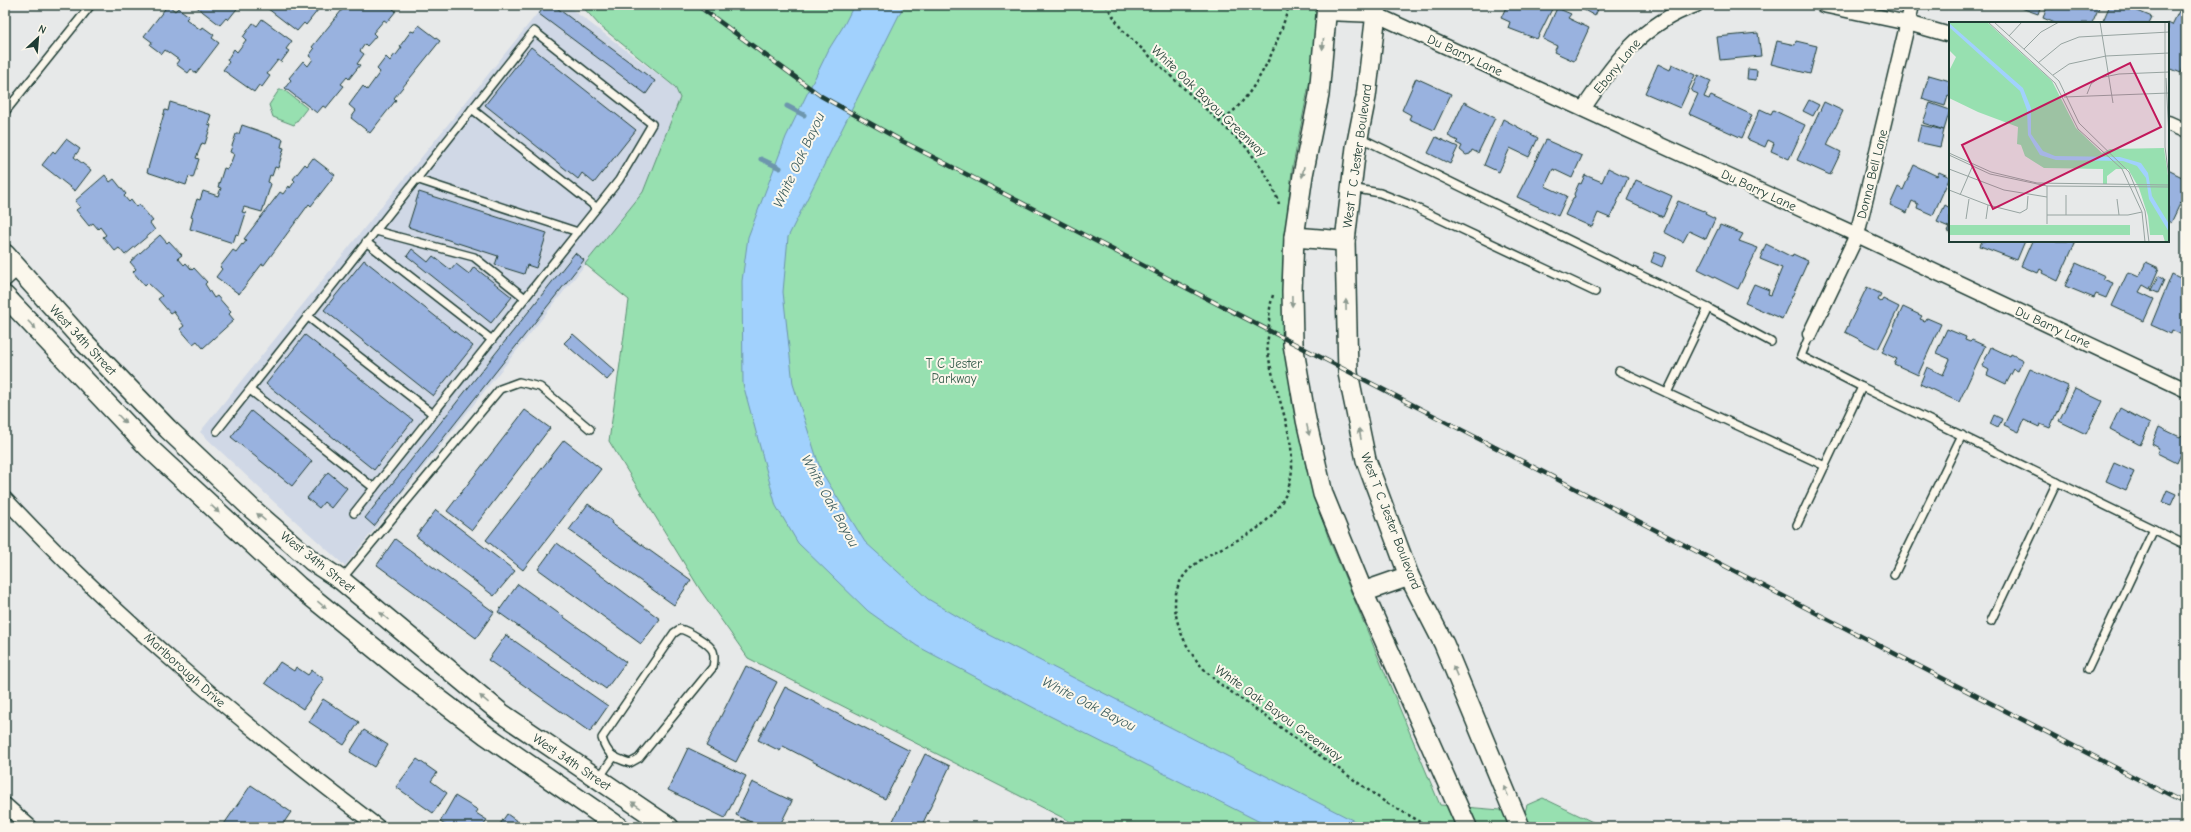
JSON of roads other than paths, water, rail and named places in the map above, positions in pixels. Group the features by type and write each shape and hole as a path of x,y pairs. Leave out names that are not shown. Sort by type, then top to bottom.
{"main road":[{"path":"1326,9 1319,95 1303,175 1294,237 1292,291 1293,344 1306,420 1323,494 1363,592 1467,827"},
{"name":"West T C Jester Boulevard","path":"1377,10 1366,97 1357,136 1345,241 1348,373 1366,460 1408,576 1444,644 1520,827"},
{"path":"1294,237 1345,241"},
{"name":"West 34th Street","path":"5,254 11,274 168,429 251,508 312,561 341,580 502,713 668,827"},
{"name":"West 34th Street","path":"5,296 148,447 298,586 406,674 486,735 619,827"},
{"path":"148,447 168,429"},
{"path":"298,586 312,561"},
{"path":"1363,592 1408,576"},
{"path":"486,735 502,713"}],"street":[{"name":"Ebony Lane","path":"1584,109 1604,78 1637,39 1673,13 1696,5"},
{"path":"1823,5 1908,23 1949,35"},
{"name":"Donna Bell Lane","path":"1810,334 1857,235 1912,5"},
{"name":"Du Barry Lane","path":"1326,9 1377,10 1584,109 1857,235 2186,390"},
{"path":"2169,123 2186,131"},
{"name":"Marlborough Drive","path":"5,498 108,601 209,693 322,785 378,827"},
{"path":"5,805 30,827"}],"lane":[{"path":"5,112 91,5"},
{"path":"217,431 534,30 652,124 619,180 354,512"},
{"path":"472,109 597,208"},
{"path":"1357,136 1708,308 1771,342"},
{"path":"416,180 578,232"},
{"path":"1351,188 1380,193 1408,204 1595,292"},
{"path":"376,231 474,258 525,298"},
{"path":"366,242 492,340"},
{"path":"1667,394 1708,308"},
{"path":"308,316 433,414"},
{"path":"1810,334 1801,356 2186,545"},
{"path":"1619,372 1825,466"},
{"path":"341,580 500,389 519,382 540,387 590,428"},
{"path":"1797,525 1862,387"},
{"path":"250,390 374,488"},
{"path":"1894,575 1962,435"},
{"path":"1991,621 2057,482"},
{"path":"2088,669 2154,529"},
{"path":"680,629 689,631 712,650 714,658 713,667 639,758 630,763 614,758 602,738 674,633 680,629"},
{"path":"598,779 614,758"}],"water":[{"name":"White Oak Bayou","path":"854,5 904,5 788,237 783,292 793,384 821,471 865,542 928,599 982,631 1366,827 1270,827 1038,710 917,646 868,611 798,543 776,506 743,384 742,281 748,237 786,137 829,49"}],"waterway":[{"name":"White Oak Bayou","path":"787,106 804,115"},
{"name":"White Oak Bayou","path":"761,159 780,168"}],"railway":[{"path":"697,5 821,96 902,141 2186,804"}],"park label":[{"name":"T C Jester Parkway","path":"954,370"}]}
